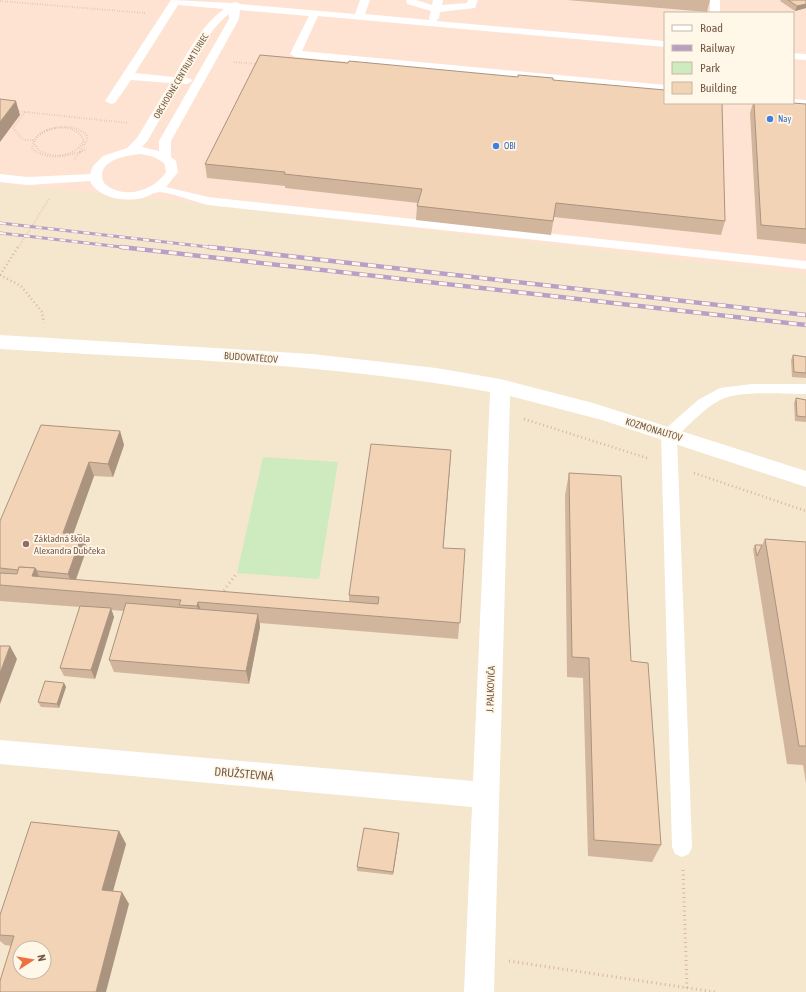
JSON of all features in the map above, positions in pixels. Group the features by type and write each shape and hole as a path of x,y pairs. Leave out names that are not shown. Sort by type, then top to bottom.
{"street":[{"name":"BUDOVATEĽOV","path":"0,342 367,365 500,386"},
{"name":"KOZMONAUTOV","path":"500,386 548,398 669,434 806,479"},
{"name":"J. PALKOVIČA","path":"479,992 500,386"},
{"name":"DRUŽSTEVNÁ","path":"0,752 487,795"}],"lane":[{"path":"299,12 303,0"},
{"path":"359,17 365,0"},
{"path":"411,0 410,2 437,5 458,4 471,6 473,0"},
{"path":"715,0 715,12"},
{"path":"111,101 175,1 237,3 299,12 664,44"},
{"name":"OBCHODNÉ CENTRUM TURIEC","path":"131,151 142,140 195,49 219,17 237,3"},
{"name":"OBCHODNÉ CENTRUM TURIEC","path":"165,157 165,141 234,18 237,3"},
{"path":"432,24 437,5"},
{"path":"316,13 295,54 664,88"},
{"path":"794,56 806,57"},
{"path":"128,76 198,82"},
{"path":"794,102 806,103"},
{"path":"131,151 150,151 165,157 170,161 172,172 170,178 157,188 138,194 117,194 102,188 97,183 95,177 96,171 106,160 117,154 131,151"},
{"path":"0,178 28,181 95,177"},
{"path":"157,188 208,201 806,265"},
{"path":"682,847 669,434 703,404 725,392 752,389 806,389"}],"path":[{"path":"0,0 167,15"},
{"path":"13,111 130,123"},
{"path":"25,112 13,128 23,140 33,140"},
{"path":"75,159 87,140 87,135 78,128 62,127 54,128 50,130 46,131 36,139 34,144 40,152 55,156 66,154 77,150 84,141 80,132 75,129 55,128 51,129 43,132 33,140 31,145 32,149 43,156 61,157 87,149"},
{"path":"44,324 42,312 21,286 0,275 50,198"},
{"path":"220,595 237,573"},
{"path":"682,847 687,989"},
{"path":"481,956 687,989 715,992"}],"shaded area":[{"path":"0,0 806,0 806,992 0,992"},
{"path":"0,0 791,0 806,10 806,274 152,198 0,184"}],"green space":[{"path":"263,457 338,462 319,579 237,573"}],"building":[{"path":"788,0 806,0 806,4 797,6"},
{"path":"260,55 348,63 349,61 518,77 518,75 553,78 553,80 664,90 664,104 722,104 725,221 556,203 553,221 417,206 422,189 284,174 285,172 205,164"},
{"path":"0,99 16,101 0,122"},
{"path":"754,104 806,104 806,229 761,225"},
{"path":"793,355 806,357 806,373 794,372"},
{"path":"796,398 806,400 806,417 797,416"},
{"path":"41,425 120,431 108,464 89,462 63,533 82,535 68,574 37,571 35,568 19,567 18,570 0,568 0,521"},
{"path":"371,444 451,450 443,548 465,549 460,623 198,602 197,606 179,605 181,600 0,585 0,573 17,574 19,567 35,568 32,576 378,604 379,597 349,595"},
{"path":"569,473 621,476 631,661 648,663 661,845 594,840 589,658 572,657"},
{"path":"765,539 806,542 806,746 799,746"},
{"path":"755,545 762,545 757,556"},
{"path":"126,603 258,614 246,671 109,660"},
{"path":"80,606 111,608 91,670 60,668"},
{"path":"0,646 10,646 0,673"},
{"path":"45,681 64,683 57,704 38,702"},
{"path":"31,822 119,831 102,890 122,892 96,992 0,992 0,981 12,942 12,980 52,980 52,940 13,940 14,936 0,935 0,915"},
{"path":"364,828 399,833 393,872 357,867"}],"railway":[{"path":"0,223 217,248"},
{"path":"0,233 130,248"},
{"path":"121,247 806,325"},
{"path":"209,247 806,315"}],"place":[{"name":"Nay","path":"770,119"},
{"name":"OBI","path":"496,146"},
{"name":"Základná škola Alexandra Dubčeka","path":"26,544"}]}
